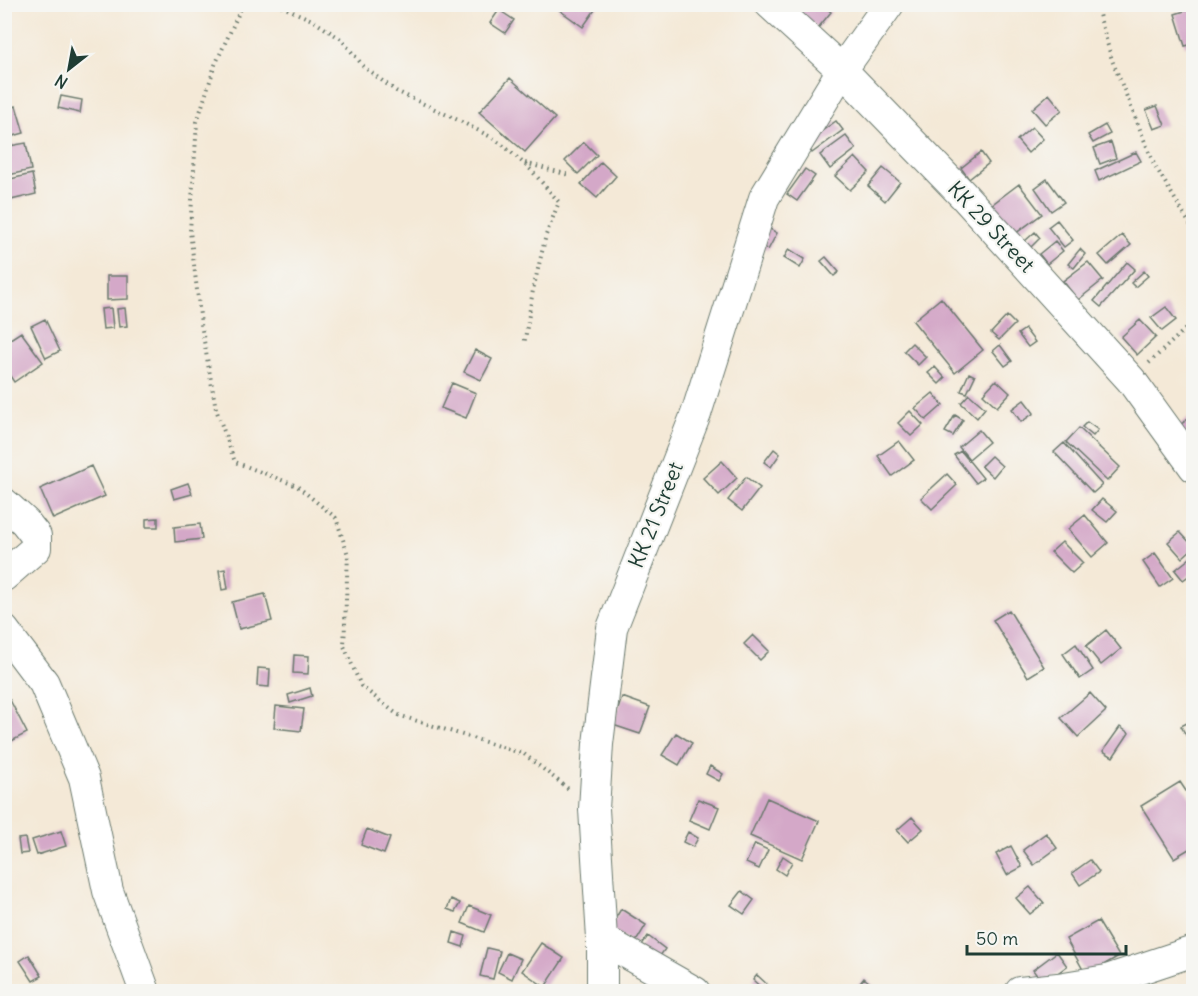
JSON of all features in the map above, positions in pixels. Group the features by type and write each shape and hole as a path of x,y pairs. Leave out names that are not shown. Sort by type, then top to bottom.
{"street":[{"name":"KK 29 Street","path":"770,4 843,70 963,195 1131,380 1194,467"},
{"name":"KK 21 Street","path":"602,992 602,939 594,809 598,744 612,628 696,414 764,198 843,70 889,4"},
{"path":"4,503 25,522 36,536 36,548 4,576"},
{"path":"4,630 44,683 84,778 108,891 145,992"},
{"path":"602,939 695,992"},
{"path":"1020,992 1107,980 1194,951"}],"path":[{"path":"243,4 215,65 197,122 190,231 201,324 216,409 235,462 297,486 336,518 348,555 344,646 361,686 398,715 524,754 594,809"},
{"path":"276,4 312,20 341,39 365,68 396,91 491,137 504,146 559,202 546,236 533,290 524,345"},
{"path":"1096,4 1112,60 1154,164 1194,231"},
{"path":"522,162 569,175"},
{"path":"1131,380 1194,321"}],"building":[{"path":"561,4 599,4 583,27 558,9"},
{"path":"789,4 822,4 831,12 818,28"},
{"path":"1194,8 1194,44 1185,46 1175,14"},
{"path":"499,10 514,20 505,33 490,23"},
{"path":"510,78 555,118 525,152 479,112"},
{"path":"1049,94 1062,110 1045,124 1032,109"},
{"path":"61,96 82,100 80,113 58,108"},
{"path":"16,106 24,133 6,138 4,110"},
{"path":"1157,106 1165,125 1154,129 1146,110"},
{"path":"836,121 843,130 812,153 805,143"},
{"path":"1105,125 1110,134 1093,143 1088,135"},
{"path":"1032,127 1043,139 1028,153 1017,140"},
{"path":"846,136 856,149 830,169 820,155"},
{"path":"584,142 597,155 578,174 565,161"},
{"path":"1111,142 1116,158 1100,164 1094,148"},
{"path":"26,143 31,170 4,176 4,147"},
{"path":"981,152 989,163 969,179 961,168"},
{"path":"1136,152 1141,161 1099,181 1095,171"},
{"path":"855,157 869,172 850,190 835,176"},
{"path":"601,162 616,176 597,198 581,184"},
{"path":"883,168 900,182 885,201 868,186"},
{"path":"805,169 815,176 797,201 787,194"},
{"path":"32,174 36,194 11,200 6,180"},
{"path":"1047,179 1064,202 1051,211 1035,188"},
{"path":"1019,184 1042,214 1008,239 986,209"},
{"path":"1057,220 1073,240 1064,247 1048,227"},
{"path":"760,223 777,233 768,250 751,240"},
{"path":"1035,232 1040,238 1031,247 1025,241"},
{"path":"1122,235 1131,245 1108,265 1099,255"},
{"path":"1055,241 1063,251 1047,264 1039,254"},
{"path":"789,249 805,259 800,268 784,258"},
{"path":"1080,249 1085,254 1074,268 1068,264"},
{"path":"826,257 839,272 834,276 821,261"},
{"path":"1088,262 1103,280 1078,300 1063,281"},
{"path":"1127,262 1135,269 1101,307 1094,301"},
{"path":"1144,271 1148,276 1135,287 1131,283"},
{"path":"107,276 128,276 128,299 107,300"},
{"path":"941,298 983,350 955,373 913,321"},
{"path":"1166,307 1176,320 1162,331 1151,318"},
{"path":"111,308 113,328 103,329 101,309"},
{"path":"125,308 127,326 119,327 117,309"},
{"path":"1007,316 1015,324 999,340 991,333"},
{"path":"45,319 60,351 46,358 31,326"},
{"path":"1140,320 1156,337 1137,355 1121,337"},
{"path":"1025,329 1035,342 1028,347 1018,334"},
{"path":"21,332 43,362 14,382 4,367 4,343"},
{"path":"912,343 926,357 918,365 904,351"},
{"path":"1000,345 1012,361 1005,366 993,351"},
{"path":"475,350 492,359 481,380 464,372"},
{"path":"935,367 945,378 939,384 928,373"},
{"path":"969,373 975,376 967,393 961,391"},
{"path":"996,380 1010,393 997,407 983,394"},
{"path":"452,383 476,393 466,418 441,408"},
{"path":"933,393 943,405 926,420 915,408"},
{"path":"969,394 985,408 977,418 961,403"},
{"path":"1024,400 1034,413 1021,422 1012,409"},
{"path":"910,411 923,425 911,436 898,423"},
{"path":"955,415 963,420 953,436 945,432"},
{"path":"1194,415 1194,439 1189,442 1177,427"},
{"path":"1087,422 1098,430 1093,436 1082,427"},
{"path":"1079,428 1120,467 1107,481 1066,442"},
{"path":"979,430 989,442 969,459 959,447"},
{"path":"899,441 914,460 892,476 878,456"},
{"path":"1064,443 1102,485 1093,493 1054,452"},
{"path":"774,449 780,454 771,467 764,462"},
{"path":"961,451 983,478 976,483 954,455"},
{"path":"991,456 1002,466 993,477 981,466"},
{"path":"722,461 737,478 719,495 703,478"},
{"path":"91,466 105,496 53,519 40,489"},
{"path":"947,474 957,485 932,509 921,498"},
{"path":"746,477 760,488 742,511 728,500"},
{"path":"188,483 192,494 174,499 171,489"},
{"path":"1102,499 1117,511 1107,522 1092,510"},
{"path":"1085,515 1108,543 1092,557 1068,529"},
{"path":"158,518 158,527 146,527 146,519"},
{"path":"200,524 202,539 175,542 174,527"},
{"path":"1180,532 1194,547 1182,558 1168,542"},
{"path":"1062,542 1083,563 1072,573 1051,552"},
{"path":"1155,553 1173,578 1160,587 1143,562"},
{"path":"1194,555 1194,572 1183,580 1175,570"},
{"path":"225,569 228,589 222,590 219,570"},
{"path":"265,594 272,621 239,629 232,602"},
{"path":"1009,610 1044,667 1028,677 993,620"},
{"path":"1106,630 1121,649 1101,665 1086,646"},
{"path":"753,635 769,651 760,660 744,644"},
{"path":"1076,644 1093,670 1080,679 1063,654"},
{"path":"294,655 309,656 308,674 293,673"},
{"path":"258,668 270,669 269,687 257,686"},
{"path":"310,688 312,696 290,703 288,695"},
{"path":"1090,693 1106,711 1078,737 1061,718"},
{"path":"622,697 650,707 640,734 613,725"},
{"path":"10,700 27,733 4,745 4,703"},
{"path":"276,706 304,709 301,731 274,728"},
{"path":"1189,722 1194,730 1194,750 1181,726"},
{"path":"1120,727 1129,733 1113,757 1103,751"},
{"path":"676,733 692,743 679,765 662,755"},
{"path":"710,766 723,774 719,781 706,774"},
{"path":"1180,782 1194,803 1194,846 1174,858 1141,806"},
{"path":"767,798 819,821 802,859 750,836"},
{"path":"698,799 719,807 710,829 689,820"},
{"path":"912,817 923,829 908,842 897,830"},
{"path":"367,829 390,838 384,854 361,845"},
{"path":"61,831 66,846 37,855 32,840"},
{"path":"688,832 698,838 693,847 683,842"},
{"path":"1046,833 1057,848 1034,865 1023,850"},
{"path":"25,838 28,853 20,854 18,839"},
{"path":"755,844 768,850 759,869 746,863"},
{"path":"1011,846 1022,867 1007,875 996,854"},
{"path":"783,856 792,862 785,875 776,869"},
{"path":"1090,860 1099,872 1080,885 1072,873"},
{"path":"1030,887 1044,903 1030,914 1016,898"},
{"path":"742,891 754,900 744,914 731,905"},
{"path":"451,899 460,903 455,912 447,909"},
{"path":"469,906 491,915 484,932 462,923"},
{"path":"621,909 646,925 634,945 609,929"},
{"path":"1098,921 1119,956 1086,975 1066,939"},
{"path":"454,932 466,936 463,947 451,943"},
{"path":"648,936 665,949 653,966 636,953"},
{"path":"541,943 564,958 545,987 522,971"},
{"path":"487,948 500,951 493,979 480,976"},
{"path":"1057,952 1067,966 1043,984 1033,970"},
{"path":"507,953 521,959 512,979 498,972"},
{"path":"29,955 42,976 33,981 20,961"},
{"path":"757,975 770,987 766,992 753,980"},
{"path":"864,978 874,986 869,992 853,992"}]}
